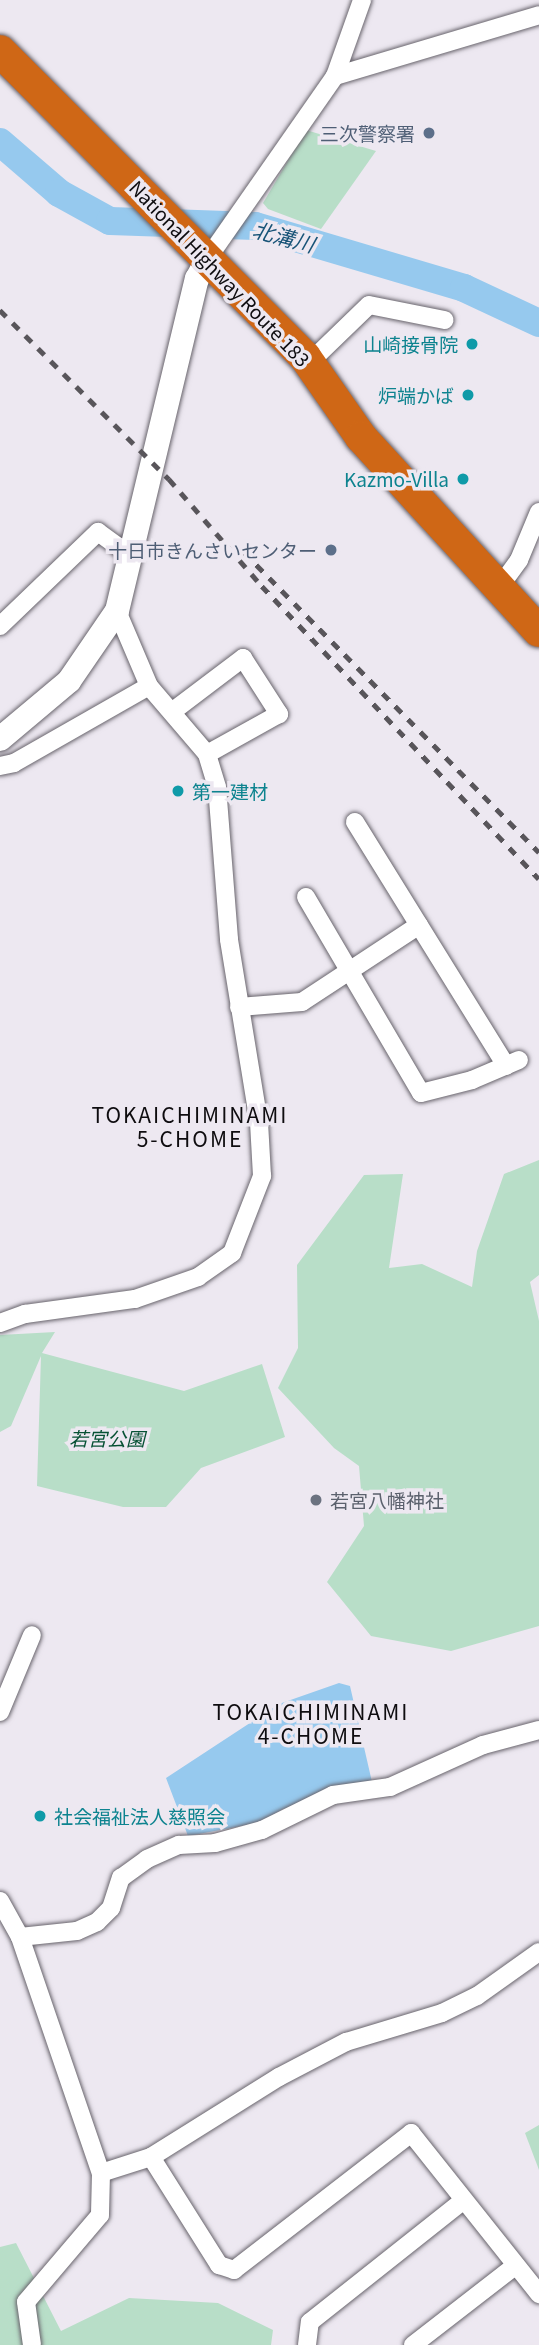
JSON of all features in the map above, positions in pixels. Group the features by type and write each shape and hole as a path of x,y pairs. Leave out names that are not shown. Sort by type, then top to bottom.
{"highway":[{"name":"National Highway Route 183","path":"0,51 208,258 309,363 361,437 539,631"}],"street":[{"path":"0,739 69,681 117,611 197,278 208,258 335,76 362,0"},
{"path":"335,76 539,15"},
{"path":"309,363 369,305 445,320"},
{"path":"498,589 519,560 539,512"},
{"path":"0,626 98,532 130,555"},
{"path":"0,1323 25,1314 135,1299 198,1277 232,1254 262,1176 259,1123 239,1007 218,787 207,754 149,686 117,611"},
{"path":"173,711 243,658 279,714 207,754"},
{"path":"0,766 14,763 149,686"},
{"path":"306,897 421,1093 513,1063 419,925 355,822"},
{"path":"239,1007 302,1002 419,925"},
{"path":"0,1712 32,1636"},
{"path":"20,1937 77,1931 97,1922 111,1908 121,1878 147,1859 179,1846 215,1843 262,1830 333,1796 390,1787 483,1745 539,1730"},
{"path":"0,1901 20,1937 101,2173 100,2215 26,2302 32,2345"},
{"path":"101,2173 151,2157 279,2077 346,2042 442,2013 477,1996 539,1952"},
{"path":"151,2157 219,2266 234,2270 411,2133 539,2294"},
{"path":"307,2345 310,2322 464,2200"},
{"path":"413,2345 516,2265"}],"green space":[{"path":"306,130 376,151 321,229 268,209 263,203"},
{"path":"539,1160 539,1275 530,1282 539,1321 539,1626 451,1651 371,1636 327,1582 364,1526 359,1466 334,1448 278,1388 298,1348 297,1265 364,1175 403,1174 389,1268 422,1264 472,1287 477,1251 504,1174"},
{"name":"若宮公園","path":"55,1332 42,1353 184,1391 262,1364 285,1437 201,1468 166,1507 123,1507 37,1486 41,1356 11,1426 0,1432 0,1335"},
{"path":"539,2125 539,2170 525,2133"},
{"path":"16,2243 61,2331 129,2298 218,2303 273,2330 271,2345 0,2345 0,2247"}],"water":[{"path":"339,1683 350,1686 372,1782 283,1809 262,1822 188,1836 166,1778 279,1704"}],"waterway":[{"name":"北溝川","path":"0,142 59,193 110,221 255,226 464,288 539,323"}],"railway":[{"path":"0,310 169,479 262,586 539,879"},
{"path":"244,552 539,852"}],"place":[{"name":"三次警察署","path":"429,133"},
{"name":"山崎接骨院","path":"472,344"},
{"name":"炉端かば","path":"468,395"},
{"name":"Kazmo-Villa","path":"463,479"},
{"name":"十日市きんさいセンター","path":"331,550"},
{"name":"第一建材","path":"178,791"},
{"name":"若宮八幡神社","path":"316,1500"},
{"name":"社会福祉法人慈照会","path":"40,1816"}],"district":[{"name":"TOKAICHIMINAMI 5-CHOME","path":"190,1126"},
{"name":"TOKAICHIMINAMI 4-CHOME","path":"311,1723"}]}
